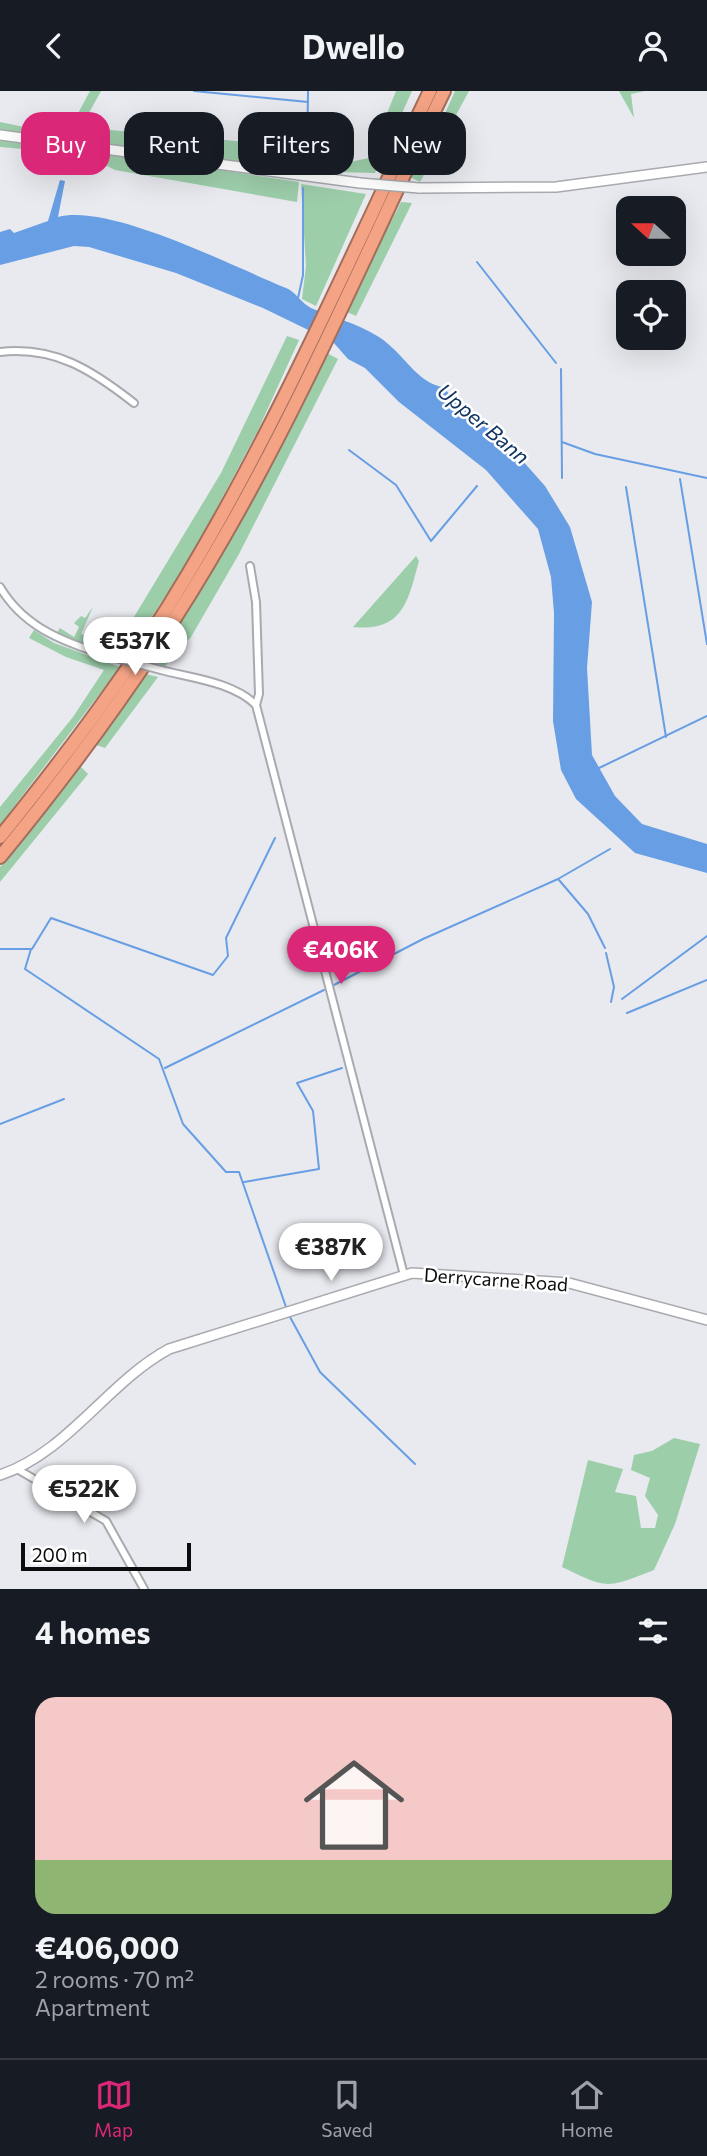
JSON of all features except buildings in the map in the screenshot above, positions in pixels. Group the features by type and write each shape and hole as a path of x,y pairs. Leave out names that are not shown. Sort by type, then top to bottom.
{"highway":[{"path":"0,857 101,729 179,614 252,487 314,345 444,91"},
{"path":"334,304 428,93"},
{"path":"0,837 105,701 168,607 229,502 314,345"}],"street":[{"path":"0,135 360,183 419,188 556,187 707,167"},
{"path":"0,352 35,350 50,353 96,374 134,403"},
{"path":"250,566 256,602 259,694 256,705 404,1275"},
{"path":"0,587 18,611 44,631 71,644 229,689 247,696 256,705"},
{"name":"Derrycarne Road","path":"0,1475 17,1469 52,1445 137,1369 169,1349 404,1275 420,1273 569,1283 707,1320"},
{"path":"17,1469 106,1521 144,1589"}],"green space":[{"path":"90,91 101,91 89,112 79,112"},
{"path":"396,91 412,91 403,112 388,112"},
{"path":"455,91 469,91 458,112 446,112"},
{"path":"619,91 645,91 631,94 634,118"},
{"path":"0,122 21,126 21,135 0,133"},
{"path":"110,130 124,131 124,147 110,145"},
{"path":"0,139 21,142 21,149 0,147"},
{"path":"224,140 238,141 238,161 224,159"},
{"path":"110,154 124,156 124,172 110,167"},
{"path":"368,158 368,173 354,172 354,161"},
{"path":"224,171 238,175 299,182 297,202 143,175 224,175"},
{"path":"411,175 424,175 420,182 410,177"},
{"path":"301,184 366,194 316,306 302,299 306,266"},
{"path":"401,202 412,203 356,316 345,311"},
{"path":"287,336 299,340 258,430 191,557 126,656 56,634 60,628 74,637 79,627 74,623 81,616 85,618 93,607 81,634 117,645 221,473"},
{"path":"325,352 338,359 239,554 191,637 165,666 152,662"},
{"path":"416,556 419,561 401,611 383,624 353,627"},
{"path":"34,630 54,643 120,667 0,825 0,807 73,717 104,670 66,657 29,638"},
{"path":"146,674 158,677 105,748 96,745"},
{"path":"80,766 88,774 0,882 0,867"},
{"path":"674,1438 700,1444 675,1524 654,1570 625,1581 607,1584 598,1583 562,1567 588,1460 623,1469 615,1492 636,1496 641,1528 655,1528 658,1515 645,1496 650,1478 631,1470 634,1455 652,1451"}],"water":[{"path":"60,180 65,181 58,217 81,215 139,228 172,239 289,290 311,308 354,324 379,337 418,374 435,385 444,387 454,401 506,442 545,486 570,527 592,602 587,668 592,755 615,796 642,824 707,844 707,873 635,853 576,799 561,770 553,721 554,613 551,577 538,529 486,470 399,402 365,368 348,359 333,342 263,308 176,273 89,247 74,246 0,265 0,232 10,229 14,233 48,221"}],"waterway":[{"path":"194,91 308,102"},
{"path":"308,91 308,112"},
{"path":"298,298 303,275 303,188"},
{"path":"477,262 556,363"},
{"path":"561,369 562,478"},
{"path":"562,442 595,454 707,478"},
{"path":"349,450 396,485 431,541 477,486"},
{"path":"680,479 707,644"},
{"path":"626,487 666,737"},
{"path":"597,769 707,716"},
{"path":"0,949 32,949 51,918 213,975 228,956 226,938 275,838"},
{"path":"332,986 423,939 558,879 610,849"},
{"path":"559,880 588,914 605,948"},
{"path":"622,999 707,936"},
{"path":"31,949 25,969 159,1059 183,1124 226,1172 239,1172 286,1307"},
{"path":"606,953 614,987 611,1002"},
{"path":"627,1013 707,980"},
{"path":"165,1068 324,990"},
{"path":"244,1182 319,1169 313,1111 297,1083 342,1068"},
{"path":"0,1124 64,1099"},
{"path":"290,1317 320,1372 415,1464"}],"water label":[{"name":"Upper Bann","path":"484,423"}]}
